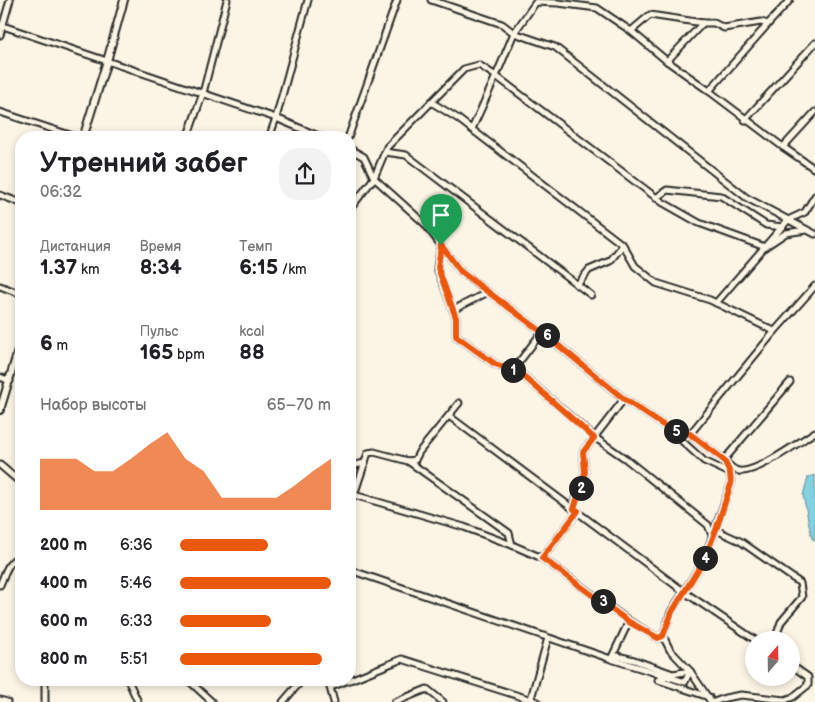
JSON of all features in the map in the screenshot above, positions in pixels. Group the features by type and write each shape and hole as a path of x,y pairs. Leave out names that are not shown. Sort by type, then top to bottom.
{"street":[{"path":"0,36 1,26 10,0"},
{"path":"85,131 108,61 124,0"},
{"path":"190,131 203,93 227,0"},
{"path":"271,131 308,0"},
{"path":"350,131 397,0"},
{"path":"431,0 502,24 514,33 555,47 747,198 815,234"},
{"path":"709,91 790,0"},
{"path":"472,129 514,33 536,2 558,3 597,8 631,31 745,120 815,170"},
{"path":"631,31 650,14 703,23 714,23 724,28 761,22 768,24"},
{"path":"667,61 703,23"},
{"path":"1,26 276,118 307,131"},
{"path":"745,120 815,43"},
{"path":"356,201 374,178 387,147 464,69 479,65 656,198 699,223 765,247"},
{"path":"431,102 472,129 623,245 635,266 656,283 716,303 774,332"},
{"path":"0,112 58,131"},
{"path":"782,147 815,112"},
{"path":"385,152 406,155 590,295"},
{"path":"356,153 364,157 374,178 425,224 461,272 542,332 624,399 669,429 704,461 730,473"},
{"path":"656,198 667,190 722,196 766,225 782,226"},
{"path":"0,194 15,200"},
{"path":"716,303 782,226 788,220 804,212 815,196"},
{"path":"765,247 786,233 807,230"},
{"path":"441,245 438,268 456,318 456,336 495,364 519,372 594,438 626,459 708,526 713,538"},
{"path":"577,285 589,270 610,261 623,245"},
{"path":"0,286 15,292"},
{"path":"690,434 774,332 815,286"},
{"path":"453,310 488,292"},
{"path":"513,370 542,332"},
{"path":"0,410 15,363"},
{"path":"0,378 10,381"},
{"path":"724,460 790,382"},
{"path":"542,558 576,510 585,472 583,452 624,399"},
{"path":"408,461 415,460 419,452 459,403"},
{"path":"450,416 683,591 745,633"},
{"path":"669,429 690,434 733,469 740,472 781,455 815,432"},
{"path":"356,489 368,454 374,452 408,461 508,533 512,545"},
{"path":"711,700 690,671 670,650 663,636 672,612 683,591 704,560 716,530 731,484 730,473 724,460"},
{"path":"356,465 365,463"},
{"path":"0,465 15,478"},
{"path":"356,496 464,528 542,558 629,622 654,637 663,636"},
{"path":"716,530 740,541 800,583 802,597 781,622 778,631"},
{"path":"0,584 11,562 15,559"},
{"path":"356,572 548,638 685,682 690,671"},
{"path":"612,657 629,622"},
{"path":"530,701 548,638"},
{"path":"612,657 634,660 674,674"},
{"path":"356,677 402,660 538,702"},
{"path":"690,671 658,680 711,700 741,695 785,700 793,697 808,685 808,677 800,671"},
{"path":"45,686 45,702"},
{"path":"131,686 138,702"},
{"path":"196,686 210,701"},
{"path":"283,702 297,686"},
{"path":"331,687 330,693 334,702"},
{"path":"395,702 427,689 443,702"},
{"path":"0,700 6,702"}],"water":[{"path":"815,475 815,540 812,539 803,495 808,477"}],"route":[{"path":"441,245 461,272 542,332 624,399 669,429 690,434 724,460 730,473 731,484 716,530 704,560 683,591 672,612 663,636 654,637 629,622 542,558 578,511 574,509 585,472 583,452 594,438 519,372 495,364 456,336 456,318 438,268 441,245"}]}
